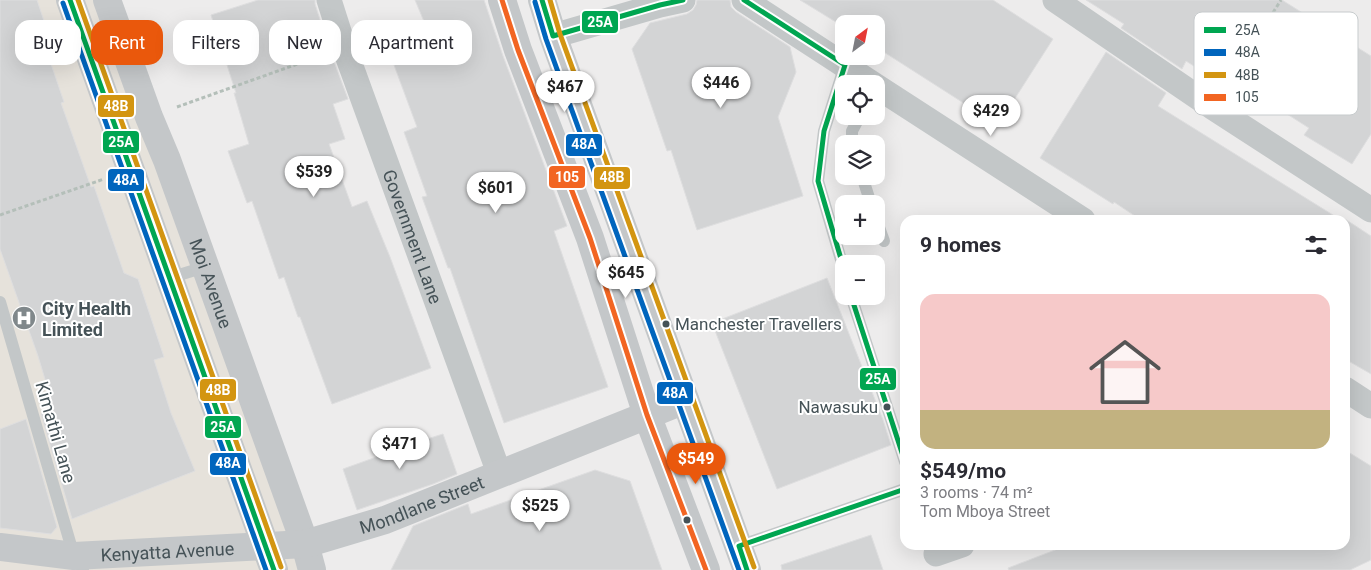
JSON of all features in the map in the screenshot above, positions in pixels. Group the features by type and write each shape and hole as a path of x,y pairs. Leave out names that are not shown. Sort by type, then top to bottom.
{"main road":[{"path":"70,0 270,558"},
{"name":"Moi Avenue","path":"107,0 149,117 167,160 305,544 312,570"},
{"path":"502,0 518,50 590,238 647,415 706,570"},
{"path":"542,0 553,36 743,558"},
{"name":"Mondlane Street","path":"305,544 385,520 685,400"},
{"name":"Kenyatta Avenue","path":"0,547 79,563 270,558 305,544"}],"street":[{"name":"Government Lane","path":"329,0 344,47 500,473"},
{"path":"553,36 683,0"},
{"path":"744,0 835,59"},
{"path":"1055,0 1194,95"},
{"path":"845,65 860,75"},
{"path":"885,92 1076,215"},
{"path":"1224,115 1371,210"},
{"path":"1350,392 1371,406"}],"lane":[{"path":"840,255 818,181 824,131 845,65"},
{"path":"169,278 205,267"},
{"name":"Kimathi Lane","path":"0,302 79,563"},
{"path":"854,305 900,447"},
{"path":"743,558 900,491"}],"path":[{"path":"1273,12 1281,0"},
{"path":"149,117 344,47"},
{"path":"0,215 130,170"}],"shaded area":[{"path":"0,0 119,0 126,20 91,20 91,65 142,65 319,570 0,570"}],"building":[{"path":"0,0 37,0 44,20 15,20 15,65 51,65 64,102 61,103 91,187 94,186 124,273 138,279 164,357 154,360 171,413 195,471 72,519 41,414 54,409 38,356 0,249"},
{"path":"258,0 315,0 320,20 269,20 269,65 335,65 348,99 333,104 345,139 329,144 352,207 367,201 431,368 332,404 284,277 279,279 252,201 247,203 228,151 249,144 227,65 259,65 259,20 213,20 211,15"},
{"path":"415,0 484,0 567,226 554,231 608,387 504,423 450,268 448,268 422,197 427,196 404,132 417,127 394,65 472,65 472,20 423,20"},
{"path":"697,0 730,0 731,7 736,12 790,47 796,72 778,117 803,196 697,230 671,150 667,151 632,49 650,23 687,14 693,10"},
{"path":"800,0 993,0 1053,39 998,125 885,53 885,15 835,15 835,21"},
{"path":"1086,0 1282,0 1301,12 1194,12 1194,66 1186,61 1182,69 1121,28 1124,24"},
{"path":"1358,48 1371,56 1371,134 1352,164 1304,135 1309,128 1289,115 1358,115"},
{"path":"1106,52 1166,93 1158,106 1333,215 1134,215 1040,158"},
{"path":"1350,222 1371,236 1371,374 1350,362"},
{"path":"827,278 835,298 835,305 838,305 891,445 777,489 712,323"},
{"path":"26,419 57,527 51,534 0,528 0,429"},
{"path":"407,432 411,444 443,434 457,474 357,510 343,469 382,455 378,442"},
{"path":"1350,453 1371,466 1371,560 1350,570 1009,570 1008,568 1055,550 1350,550"},
{"path":"595,470 630,481 662,570 391,570 413,526 468,504 471,514"},
{"path":"871,535 883,570 782,570 781,565"}],"transit line":[{"name":"25A","path":"70,0 274,570"},
{"name":"48B","path":"78,0 281,567"},
{"name":"105","path":"502,0 518,50 590,238 647,415 706,570"},
{"name":"25A","path":"542,0 553,36 683,0"},
{"name":"48B","path":"550,0 560,34 754,567"},
{"name":"25A","path":"744,0 845,65 824,131 818,181 840,255"},
{"name":"48A","path":"535,2 546,39 739,570"},
{"name":"48A","path":"63,3 266,570"},
{"name":"25A","path":"854,305 900,447"},
{"name":"25A","path":"747,570 739,546 900,491"}],"place":[{"name":"City Health Limited","path":"24,318"},
{"name":"Manchester Travellers","path":"666,324"},
{"name":"Nawasuku","path":"887,407"}]}
